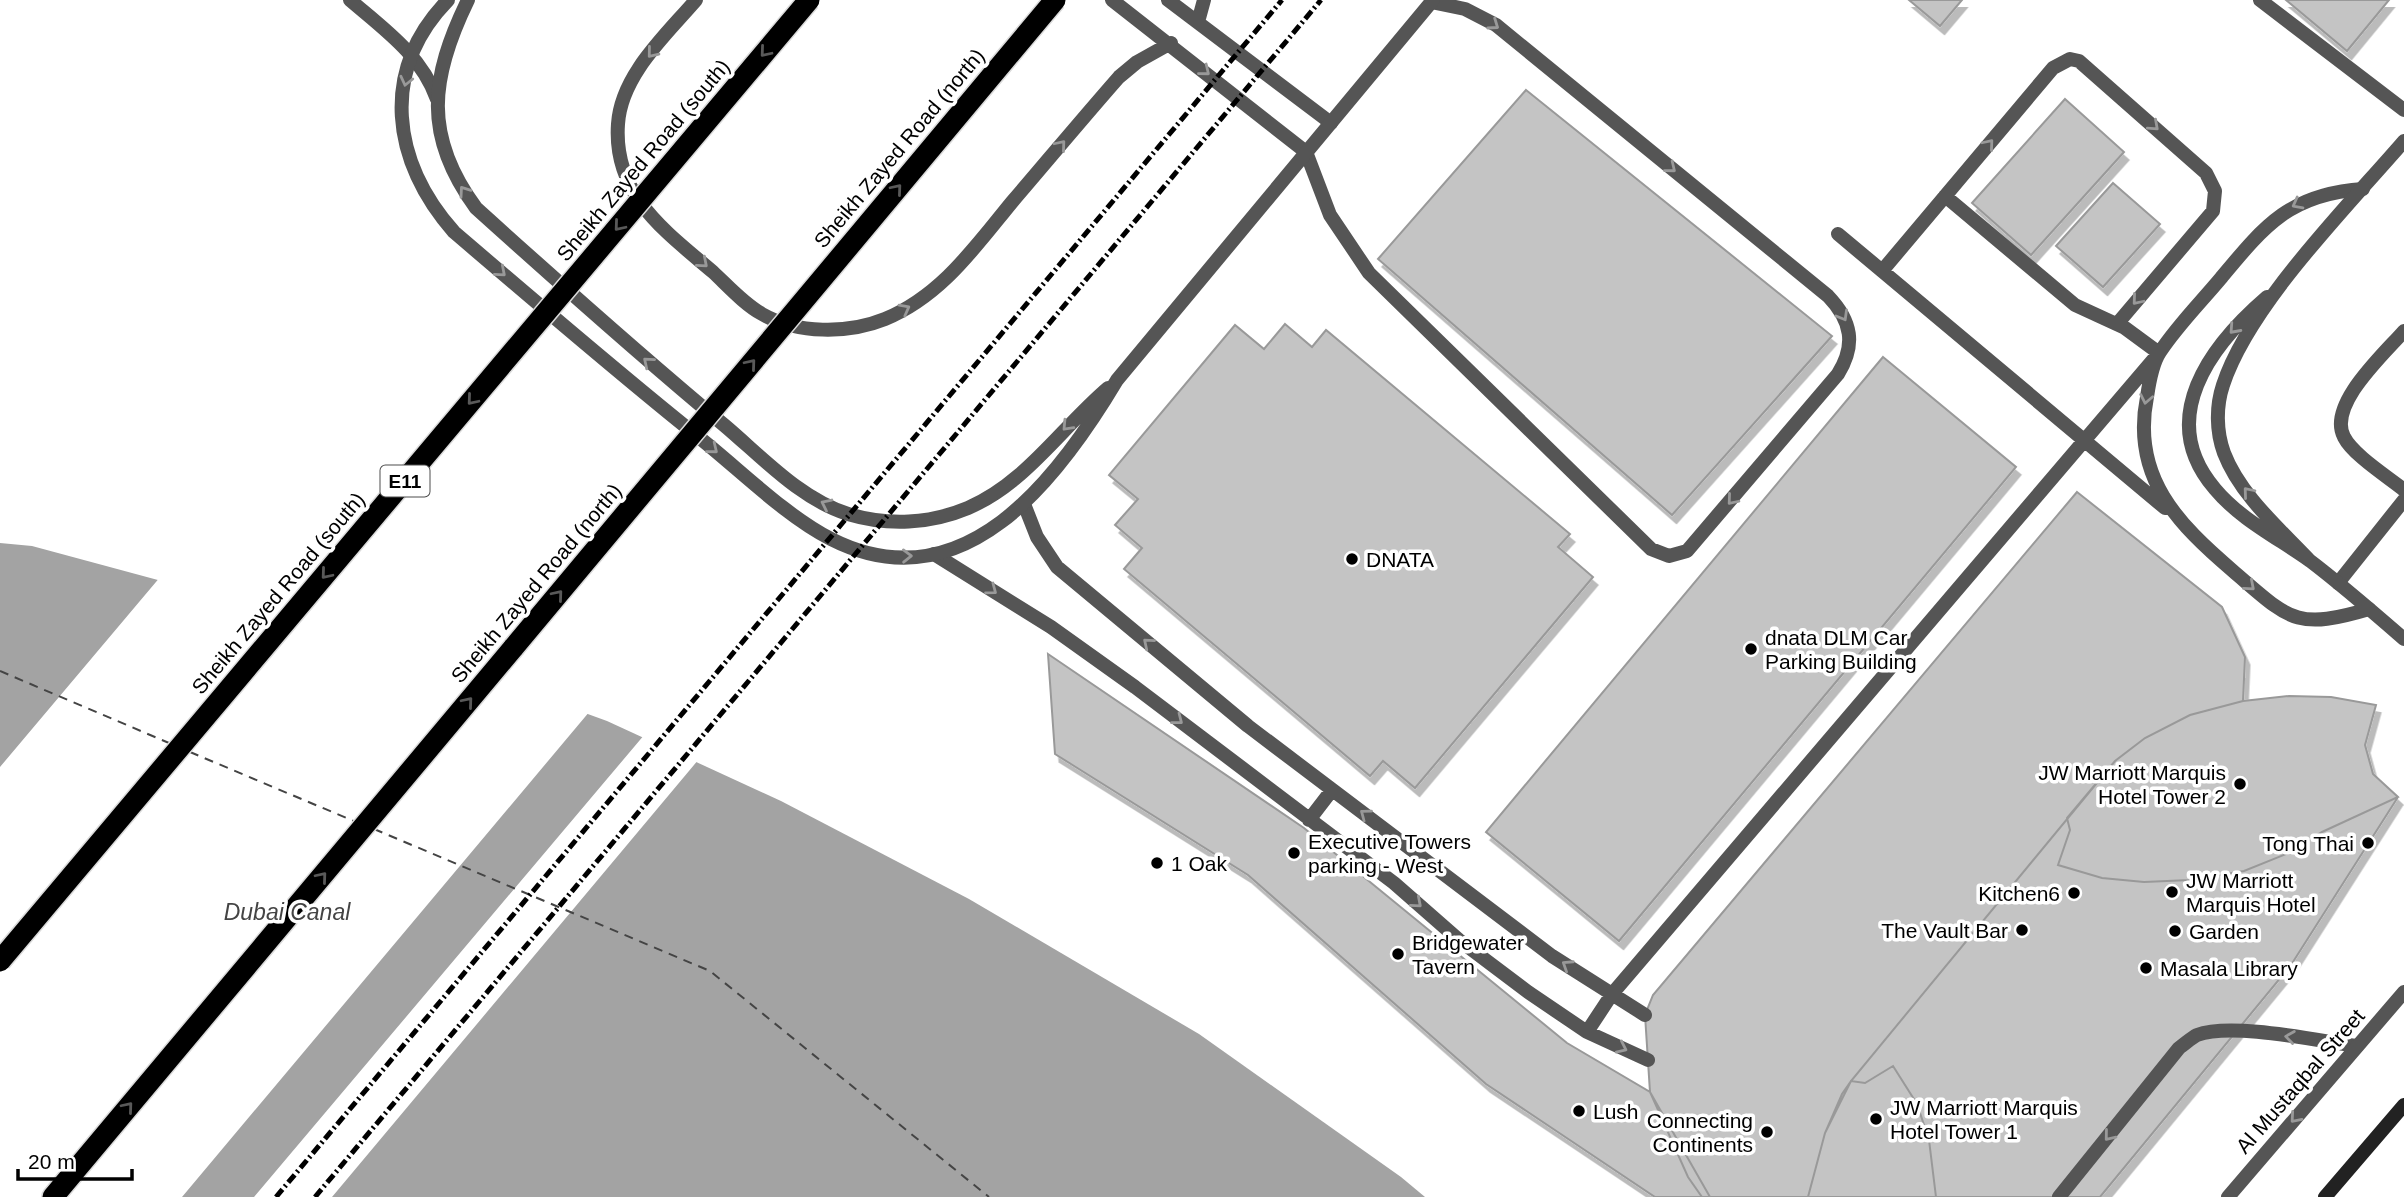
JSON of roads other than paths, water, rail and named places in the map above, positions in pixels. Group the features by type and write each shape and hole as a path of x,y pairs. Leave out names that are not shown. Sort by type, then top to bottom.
{"highway":[{"name":"Sheikh Zayed Road (south)","path":"0,961 809,0"},
{"name":"Sheikh Zayed Road (north)","path":"53,1197 1055,0"}],"main road":[{"path":"2325,1197 2404,1105"}],"street":[{"path":"350,0 413,56 430,80 436,100"},
{"path":"448,0 425,31 404,83 403,137 421,189 454,232 616,370 809,526 856,549 908,557 934,554 983,536 1024,504 1084,433 1117,380 1306,152 1432,1 1465,9 1496,26 1828,296 1841,309 1849,325 1851,342 1847,359 1838,374 1694,545 1678,555 1659,554 1369,273 1354,255 1330,215 1306,152 1171,43 1112,0"},
{"path":"468,0 440,70 436,100 438,129 446,157 459,184 477,208 633,349 803,492 848,513 895,522 920,521 968,508 990,497 1030,466 1068,424 1117,380"},
{"path":"695,0 635,76 624,98 618,121 623,170 630,189 654,222 761,313 782,322 817,329 855,327 882,320 932,293 1119,77 1137,62 1171,43"},
{"path":"1168,0 1331,123"},
{"path":"1198,22 1204,0"},
{"path":"2260,0 2404,110"},
{"path":"1882,271 2058,63 2070,59 2088,66 2206,173 2215,191 2213,211 2117,324"},
{"path":"2310,561 2240,483 2229,466 2219,435 2219,401 2229,369 2284,282 2404,141"},
{"path":"1587,1032 1612,994 2085,443 2261,230 2283,212 2308,199 2335,191 2363,189"},
{"path":"1945,196 2075,305 2117,324 2159,353"},
{"path":"1838,234 2173,514 2197,540 2286,614 2315,622 2369,610"},
{"path":"2284,282 2253,308 2214,352 2194,387 2189,423 2196,457 2216,490 2245,515 2338,583 2404,639"},
{"path":"2404,331 2347,399 2340,417 2340,427 2349,444 2404,490"},
{"path":"2159,353 2143,414 2146,450 2155,483 2173,514"},
{"path":"2338,583 2404,500"},
{"path":"1024,504 1037,537 1057,568 1248,726 1552,956 1645,1015"},
{"path":"934,554 1087,651 1394,883 1459,940 1587,1032 1648,1060"},
{"path":"1309,820 1332,789"},
{"name":"Al Mustaqbal Street","path":"2228,1197 2404,992"},
{"path":"2059,1197 2179,1048 2197,1035 2217,1032 2262,1033 2357,1046"}],"water":[{"name":"Dubai Canal","path":"0,543 32,546 395,644 607,721 781,801 969,899 1199,1034 1401,1177 1425,1197 161,1197 0,1121"}],"railway":[{"path":"276,1197 1282,0"},
{"path":"315,1197 1321,0"}],"place":[{"name":"DNATA","path":"1352,559"},
{"name":"dnata DLM Car Parking Building","path":"1751,649"},
{"name":"JW Marriott Marquis Hotel Tower 2","path":"2240,784"},
{"name":"Tong Thai","path":"2368,843"},
{"name":"Executive Towers parking - West","path":"1294,853"},
{"name":"1 Oak","path":"1157,863"},
{"name":"JW Marriott Marquis Hotel","path":"2172,892"},
{"name":"Kitchen6","path":"2074,893"},
{"name":"The Vault Bar","path":"2022,930"},
{"name":"Garden","path":"2175,931"},
{"name":"Bridgewater Tavern","path":"1398,954"},
{"name":"Masala Library","path":"2146,968"},
{"name":"Lush","path":"1579,1111"},
{"name":"JW Marriott Marquis Hotel Tower 1","path":"1876,1119"},
{"name":"Connecting Continents","path":"1767,1132"}]}
